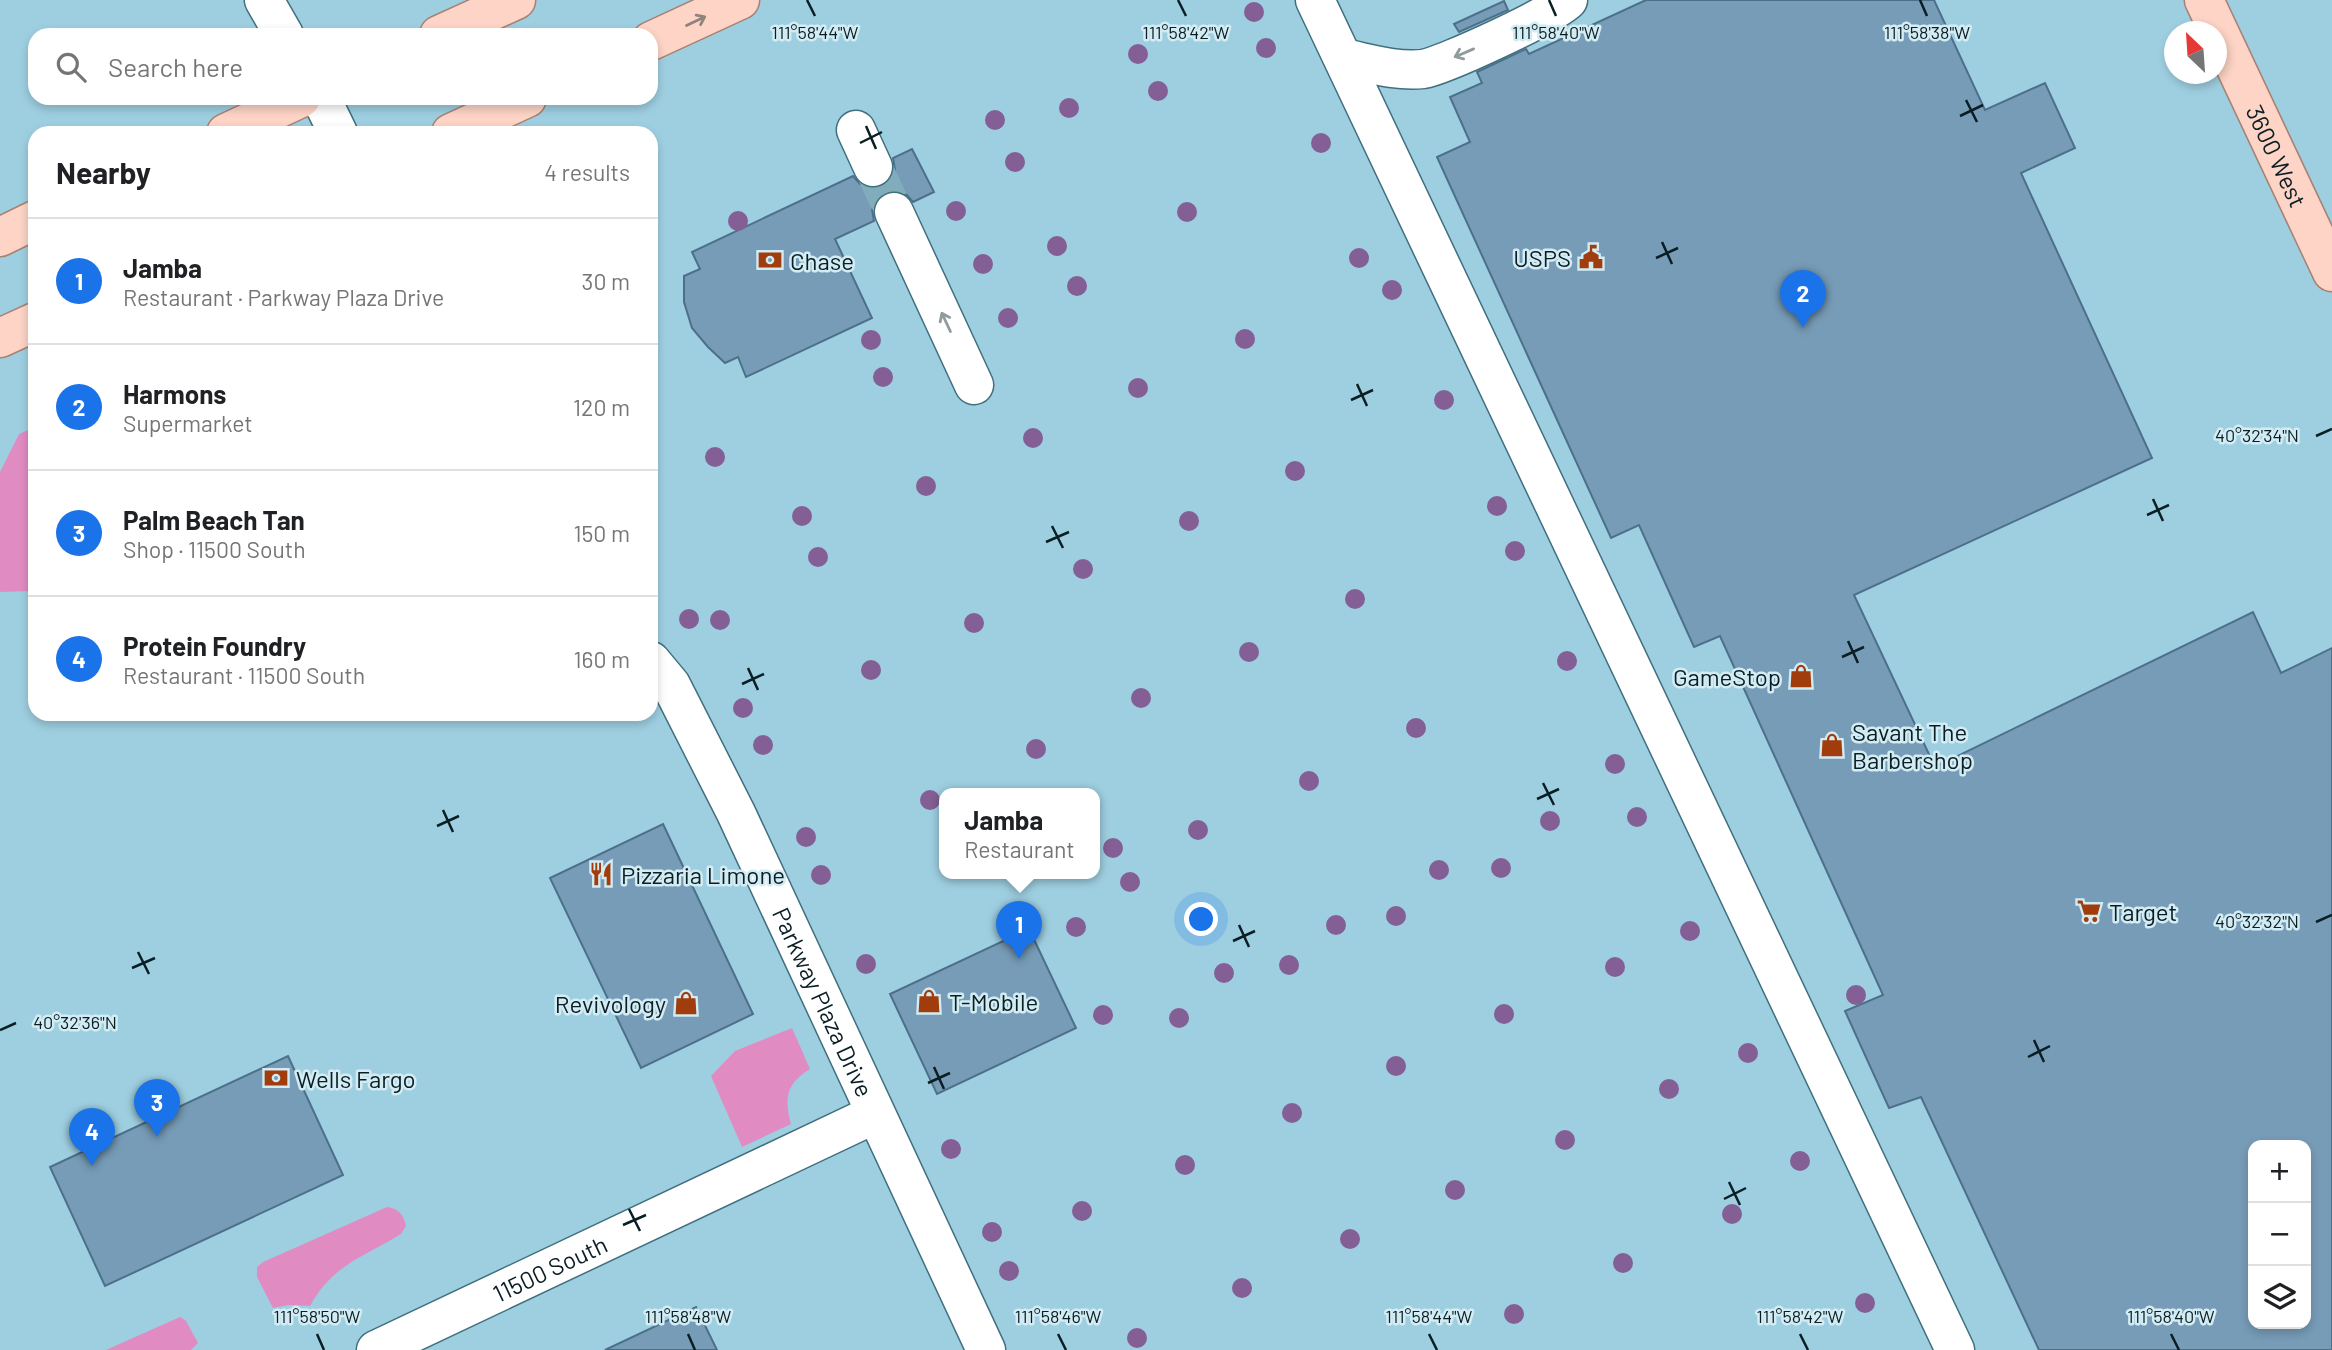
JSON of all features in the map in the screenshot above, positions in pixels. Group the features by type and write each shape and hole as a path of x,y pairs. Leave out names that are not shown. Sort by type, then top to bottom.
{"main road":[{"path":"454,28 516,0"},
{"path":"658,38 740,0"},
{"name":"3600 West","path":"2204,0 2332,272"},
{"path":"241,126 286,105"},
{"path":"466,126 512,105"},
{"path":"0,237 28,223"},
{"path":"0,338 28,325"}],"street":[{"path":"264,0 280,28"},
{"path":"1315,0 1955,1350"},
{"path":"1343,58 1395,68 1424,69 1517,29 1562,7 1568,0"},
{"path":"324,105 335,126"},
{"path":"856,130 873,167"},
{"path":"894,212 974,384"},
{"name":"Parkway Plaza Drive","path":"658,669 671,685 736,813 986,1350"},
{"name":"11500 South","path":"376,1350 875,1114"}],"shaded area":[{"path":"28,430 28,591 0,592 0,472 19,434"},
{"path":"792,1028 810,1069 796,1080 789,1092 791,1124 742,1147 711,1076 735,1051"},
{"path":"387,1207 400,1213 404,1219 406,1226 401,1234 339,1271 310,1306 289,1305 273,1308 257,1277 257,1267"},
{"path":"180,1317 186,1321 198,1343 191,1350 106,1350"}],"building":[{"path":"1646,0 1934,0 1985,110 2045,83 2075,148 2021,173 2152,458 1854,595 1935,767 2253,612 2281,673 2332,648 2332,1350 2039,1350 1921,1097 1889,1108 1845,1011 1883,995 1720,636 1694,647 1639,525 1611,538 1437,157 1470,142 1450,97 1482,83 1477,72 1526,49 1529,54"},
{"path":"1504,1 1508,10 1459,32 1454,24"},
{"name":"Chase","path":"912,149 934,192 913,202 897,190 884,193 872,209 874,221 835,239 872,318 746,377 738,357 725,363 708,347 692,328 684,302 684,276 700,269 692,252 853,176 860,184 870,189 883,187 895,170 893,158"},
{"path":"663,824 753,1014 641,1068 550,878"},
{"path":"1029,929 1076,1028 937,1094 890,994"},
{"path":"288,1056 343,1175 105,1286 50,1167"},
{"path":"696,1307 717,1350 605,1350"}],"tunnel":[{"path":"873,167 894,212"}],"place":[{"name":"USPS","path":"1591,257"},
{"name":"Chase","path":"770,260"},
{"name":"Harmons","path":"1803,328"},
{"name":"GameStop","path":"1801,676"},
{"name":"Savant The Barbershop","path":"1832,745"},
{"name":"Pizzaria Limone","path":"601,874"},
{"name":"Target","path":"2089,911"},
{"name":"Jamba","path":"1019,959"},
{"name":"T-Mobile","path":"929,1001"},
{"name":"Revivology","path":"686,1003"},
{"name":"Wells Fargo","path":"276,1078"},
{"name":"Palm Beach Tan","path":"157,1137"},
{"name":"Protein Foundry","path":"92,1166"}]}
